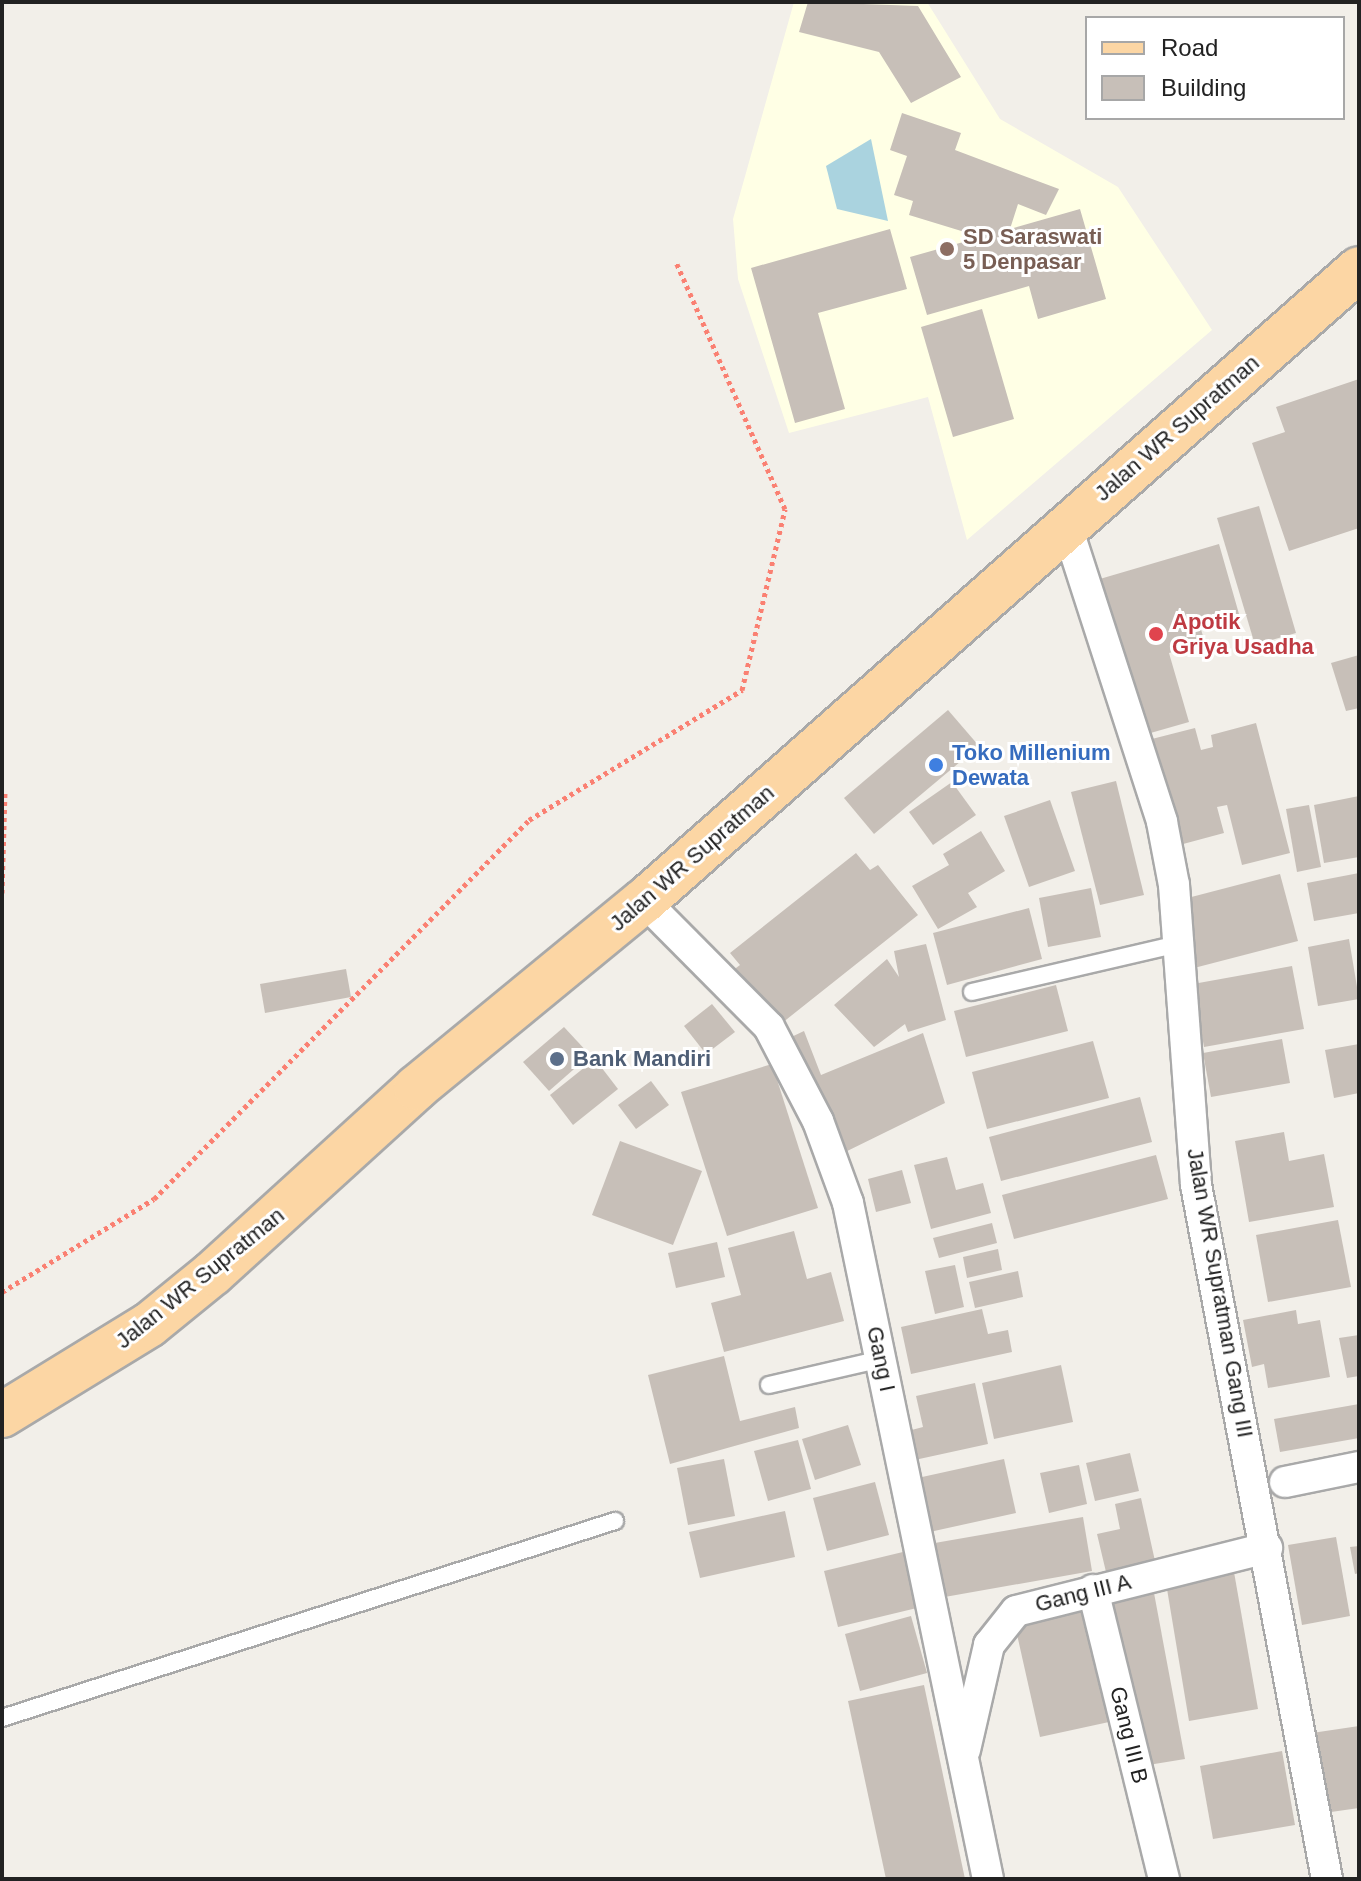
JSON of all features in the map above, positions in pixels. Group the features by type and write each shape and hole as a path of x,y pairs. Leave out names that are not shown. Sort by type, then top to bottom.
{"main road":[{"name":"Jalan WR Supratman","path":"2,1415 149,1325 277,1218 416,1088 644,901 1066,524 1359,269"}],"street":[{"name":"Jalan WR Supratman Gang III","path":"1066,524 1162,822 1178,944 1196,1185 1267,1548 1327,1879"},
{"name":"Gang I","path":"644,901 769,1027 818,1121 848,1203 962,1766 988,1879"},
{"path":"1285,1482 1359,1467"},
{"name":"Gang III A","path":"962,1766 980,1671 1003,1625 1016,1611 1267,1548"},
{"name":"Gang III B","path":"1093,1590 1164,1879"}],"lane":[{"path":"972,992 1178,944"},
{"path":"769,1385 882,1359"},
{"path":"2,1718 615,1521"}],"path":[{"path":"2,1292 154,1199 529,820 742,690 785,509 676,262"},
{"path":"2,893 5,791"}],"shaded area":[{"name":"SD Saraswati 5 Denpasar","path":"794,2 927,2 1000,119 1118,187 1212,330 967,540 928,397 789,433 738,279 733,219"}],"water":[{"path":"871,139 888,221 837,209 826,166"}],"building":[{"path":"808,2 918,6 961,77 911,103 879,52 799,32"},
{"path":"902,113 961,133 955,150 1059,189 1046,215 1018,204 1010,229 1080,209 1106,299 1038,319 1029,286 927,315 910,257 981,237 909,215 913,201 894,195 907,156 890,150"},
{"path":"890,229 907,289 818,313 845,409 795,423 751,268"},
{"path":"982,309 1014,419 953,437 921,327"},
{"path":"1359,379 1359,528 1289,551 1252,443 1285,432 1276,407"},
{"path":"1259,506 1296,633 1255,645 1217,518"},
{"name":"Apotik Griya Usadha","path":"1219,544 1239,614 1200,626 1205,643 1169,653 1189,722 1140,736 1093,581"},
{"path":"1359,655 1359,708 1346,711 1331,663"},
{"path":"948,710 979,746 874,834 844,798"},
{"path":"1256,723 1290,853 1242,865 1227,805 1217,807 1224,833 1172,847 1144,741 1195,728 1201,750 1213,747 1211,735"},
{"path":"1116,781 1144,895 1100,905 1071,792"},
{"path":"952,782 976,815 933,845 909,812"},
{"path":"1359,796 1359,857 1324,863 1314,805"},
{"path":"1050,800 1075,871 1029,887 1004,816"},
{"path":"1309,805 1321,867 1297,872 1286,809"},
{"path":"981,831 1005,871 968,893 977,907 938,929 912,886 949,865 943,854"},
{"path":"856,853 870,870 878,865 918,915 777,1027 732,971 740,965 730,953"},
{"path":"1359,873 1359,913 1314,921 1307,883"},
{"path":"1280,874 1298,941 1194,968 1176,901"},
{"path":"1091,888 1101,937 1048,947 1039,898"},
{"path":"1029,908 1042,959 947,985 933,933"},
{"path":"1349,939 1359,999 1318,1006 1308,947"},
{"path":"926,944 946,1020 908,1032 905,1024 874,1047 834,1005 887,959 899,977 894,951"},
{"path":"1292,966 1304,1029 1204,1047 1193,984"},
{"path":"346,969 351,997 265,1013 260,984"},
{"path":"1056,985 1068,1031 966,1057 954,1011"},
{"path":"712,1004 735,1032 706,1054 684,1026"},
{"name":"Bank Mandiri","path":"564,1027 590,1055 549,1091 523,1062"},
{"path":"804,1031 821,1075 923,1033 945,1103 835,1157 785,1040"},
{"path":"1282,1039 1290,1083 1211,1097 1203,1053"},
{"path":"1093,1041 1109,1098 987,1129 972,1072"},
{"path":"1359,1044 1359,1093 1334,1098 1325,1050"},
{"path":"595,1059 618,1089 573,1125 550,1095"},
{"path":"772,1064 818,1208 727,1236 681,1092"},
{"path":"651,1081 669,1105 636,1129 618,1105"},
{"path":"1140,1097 1152,1142 1001,1181 989,1137"},
{"path":"1284,1132 1289,1161 1324,1154 1334,1207 1249,1222 1235,1141"},
{"path":"620,1141 702,1171 673,1245 592,1215"},
{"path":"1156,1155 1168,1199 1014,1239 1002,1195"},
{"path":"947,1157 956,1190 983,1183 991,1213 931,1229 914,1165"},
{"path":"902,1170 911,1203 876,1212 868,1179"},
{"path":"1338,1220 1351,1287 1268,1302 1256,1235"},
{"path":"992,1223 997,1243 939,1258 933,1238"},
{"path":"794,1231 807,1279 831,1272 844,1321 724,1352 711,1303 741,1295 728,1248"},
{"path":"717,1242 725,1277 676,1288 668,1253"},
{"path":"998,1249 1002,1270 967,1278 963,1257"},
{"path":"955,1265 964,1307 935,1314 925,1271"},
{"path":"1018,1271 1023,1297 975,1308 969,1282"},
{"path":"982,1309 988,1334 1008,1330 1012,1352 911,1374 901,1327"},
{"path":"1296,1310 1298,1324 1320,1320 1330,1377 1268,1388 1264,1364 1252,1367 1243,1320"},
{"path":"1359,1335 1359,1376 1347,1378 1339,1338"},
{"path":"724,1356 740,1421 795,1407 799,1428 670,1464 648,1375"},
{"path":"1061,1365 1073,1422 994,1439 982,1383"},
{"path":"975,1383 988,1444 910,1461 904,1432 923,1427 916,1396"},
{"path":"1359,1404 1359,1438 1280,1452 1274,1419"},
{"path":"848,1425 861,1465 815,1480 802,1439"},
{"path":"798,1440 811,1489 768,1501 754,1451"},
{"path":"1130,1453 1139,1491 1095,1501 1086,1463"},
{"path":"724,1459 735,1516 688,1525 677,1468"},
{"path":"1004,1459 1016,1513 925,1533 913,1479"},
{"path":"1079,1465 1087,1504 1049,1513 1040,1473"},
{"path":"875,1482 889,1535 827,1551 813,1498"},
{"path":"1141,1498 1155,1561 1106,1572 1097,1534 1120,1529 1115,1504"},
{"path":"785,1511 795,1557 700,1578 689,1532"},
{"path":"1083,1517 1092,1571 939,1598 929,1544"},
{"path":"1336,1537 1350,1616 1302,1625 1288,1545"},
{"path":"1359,1546 1359,1573 1355,1574 1350,1547"},
{"path":"907,1551 921,1607 838,1627 824,1571"},
{"path":"1234,1572 1258,1709 1189,1721 1166,1583"},
{"path":"1154,1593 1185,1759 1136,1767 1105,1602"},
{"path":"1083,1607 1109,1722 1040,1737 1014,1621"},
{"path":"911,1616 927,1673 860,1691 845,1634"},
{"path":"924,1685 965,1879 886,1879 848,1701"},
{"path":"1359,1726 1359,1808 1324,1813 1312,1733"},
{"path":"1282,1751 1295,1825 1213,1839 1200,1766"}],"place":[{"name":"SD Saraswati 5 Denpasar","path":"947,249"},
{"name":"Apotik Griya Usadha","path":"1156,634"},
{"name":"Toko Millenium Dewata","path":"936,765"},
{"name":"Bank Mandiri","path":"557,1059"}]}
